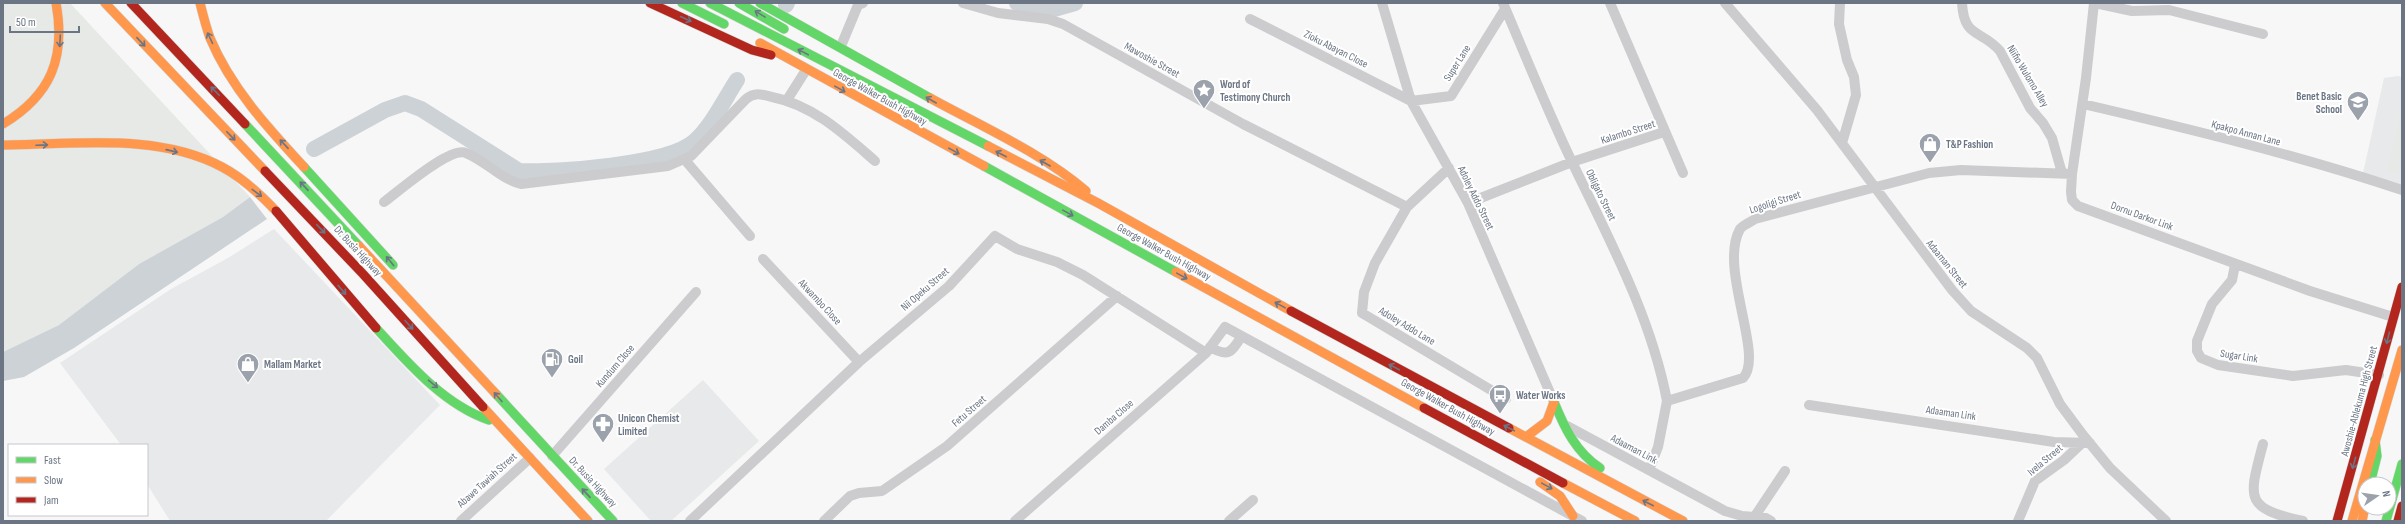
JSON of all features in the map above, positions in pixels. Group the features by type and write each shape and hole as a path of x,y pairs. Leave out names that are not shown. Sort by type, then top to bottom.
{"main road":[{"path":"3,124 30,106 44,90 54,70 60,50 61,26 56,3"},
{"name":"Dr. Busia Highway","path":"104,3 363,274 495,421 588,521"},
{"name":"Dr. Busia Highway","path":"131,3 323,206 612,521"},
{"path":"139,3 153,26"},
{"path":"200,3 203,21 223,65 265,123 367,234 397,270"},
{"path":"650,3 752,50 792,61"},
{"path":"682,3 730,27"},
{"name":"George Walker Bush Highway","path":"710,3 1098,203 1352,345 1526,437 1590,473 1687,519"},
{"path":"739,3 912,108"},
{"name":"George Walker Bush Highway","path":"760,3 841,46 1058,170 1072,179 1098,203"},
{"name":"George Walker Bush Highway","path":"750,38 1481,440 1632,520"},
{"path":"3,145 134,146 166,149 199,157 226,169 265,198 348,296 414,368 471,412 495,421"},
{"path":"407,283 435,328"},
{"name":"Awoshie-Ablekuma High Street","path":"2337,521 2374,396 2393,317 2402,287"},
{"path":"2352,521 2402,350"},
{"path":"2374,396 2387,400"},
{"path":"1526,437 1547,421 1554,402"},
{"path":"1554,402 1569,438 1581,454 1595,465 1687,519"},
{"path":"1481,440 1492,452 1507,464"},
{"path":"2372,476 2377,456 2375,440"},
{"path":"2386,521 2402,464"},
{"path":"1532,478 1559,493 1567,502 1575,520"},
{"path":"2398,521 2402,506"},
{"path":"1618,521 1632,520"}],"street":[{"path":"841,46 853,13 858,5 863,3"},
{"name":"Mawoshie Street","path":"963,3 998,13 1048,19 1063,24 1243,124 1407,207"},
{"name":"Adoley Addo Street","path":"1382,3 1411,101 1468,203 1554,402"},
{"name":"Kalambo Street","path":"1468,203 1572,162 1664,132 1610,3"},
{"name":"Adaaman Street","path":"1725,3 1842,143 1925,257 1970,311 2027,348 2037,358 2060,404 2086,443 2166,521"},
{"path":"1840,3 1839,24 1847,60 1854,77 1856,95 1842,143"},
{"name":"Niifio Wulomo Alley","path":"1962,3 1962,18 1968,28 1994,44 2000,51 2030,108 2043,123 2052,138 2067,173"},
{"path":"2094,3 2132,10 2169,10 2263,34"},
{"name":"Dornu Darkor Link","path":"2094,3 2082,104 2067,173 2072,196 2078,206 2235,265 2310,291 2393,317"},
{"name":"Super Lane","path":"1411,101 1451,96 1504,6"},
{"name":"Obligato Street","path":"1504,6 1572,162 1621,263 1660,366 1667,401"},
{"name":"Zioku Abayan Close","path":"1250,19 1411,101"},
{"path":"787,100 806,70"},
{"path":"384,202 445,156 459,151 466,153 503,178 521,184 668,166 685,160 701,147 751,95 758,94 787,100 826,120 875,161"},
{"name":"Kpakpo Annan Lane","path":"2082,104 2165,123 2340,170 2402,190"},
{"path":"1664,132 1683,173"},
{"path":"685,160 750,236"},
{"name":"Adoley Addo Lane","path":"1449,168 1407,207 1375,263 1364,292 1362,313 1506,399"},
{"name":"Logoligi Street","path":"1667,401 1743,378 1749,373 1751,357 1738,298 1734,251 1741,228 1755,219 1872,186 1929,173 1961,170 2067,173"},
{"name":"Nii Opeku Street","path":"690,521 859,362 948,286 995,236 1017,249 1057,262 1208,350 1226,354 1234,347 1242,336"},
{"name":"Akwambo Close","path":"763,259 859,362"},
{"name":"Sugar Link","path":"2235,265 2232,280 2212,304 2197,341 2197,351 2201,358 2218,365 2293,376 2346,370 2379,375"},
{"name":"Kundum Close","path":"552,456 696,292"},
{"name":"Fetu Street","path":"824,521 850,496 859,493 882,491 947,446 1117,296"},
{"name":"Damba Close","path":"1015,521 1208,350 1225,327 1242,336"},
{"path":"1242,336 1575,520"},
{"path":"1649,470 1658,447 1667,401"},
{"name":"Adaaman Link","path":"1809,405 2054,442 2086,443"},
{"name":"Adaaman Link","path":"1563,424 1726,511 1742,516 1755,516 1772,521"},
{"name":"Ivela Street","path":"2018,521 2035,481 2086,443"},
{"path":"2263,444 2252,485 2255,498 2261,508 2274,514 2303,521"},
{"name":"Abawe Tawiah Street","path":"460,521 530,458"},
{"path":"1755,516 1785,470"},
{"path":"1229,521 1253,500"}],"shaded area":[{"path":"3,3 70,3 250,197 223,217 139,264 59,325 3,352"},
{"path":"2398,76 2402,77 2402,185 2363,173 2384,78"},
{"path":"2400,116 2402,117 2402,174 2387,170"},
{"path":"250,197 267,219 74,348 24,377 3,381 3,352 59,325 139,264 223,217"},
{"name":"Mallam Market","path":"274,229 440,405 326,521 170,521 148,486 148,444 120,444 60,363 171,289 228,258"},
{"path":"703,380 759,441 671,521 651,521 604,469"}],"waterway":[{"path":"1017,3 1047,11 1075,3"},
{"path":"314,149 385,110 405,103 421,109 519,171 558,171 638,162 662,156 681,149 695,141 713,120 737,80"}],"traffic: fast":[{"path":"682,3 724,24"},
{"path":"710,3 988,146"},
{"path":"739,3 784,29"},
{"path":"760,3 930,98"},
{"path":"245,124 359,246"},
{"path":"984,166 1176,272"},
{"path":"304,167 393,265"},
{"path":"376,328 400,355 427,381 457,404 472,413 489,420"},
{"path":"496,394 613,521"},
{"path":"1554,402 1572,439 1584,455 1600,468"},
{"path":"2372,476 2377,456 2375,440"},
{"path":"2386,521 2402,464"}],"traffic: slow":[{"path":"3,124 33,101 44,87 51,73 56,58 59,41 59,23 56,3"},
{"path":"105,3 265,171"},
{"path":"200,3 210,38 228,74 251,107 304,167"},
{"path":"760,43 984,166"},
{"path":"930,98 1031,152 1069,177 1086,191"},
{"path":"3,145 114,143 170,149 197,156 230,171 264,198 276,211"},
{"path":"988,146 1098,203 1291,311"},
{"path":"359,246 496,394"},
{"path":"1176,272 1424,408"},
{"path":"2352,521 2402,350"},
{"path":"1526,437 1547,421 1554,402"},
{"path":"483,407 588,521"},
{"path":"1509,428 1683,521"},
{"path":"1540,482 1560,496 1573,516"},
{"path":"1563,483 1635,521"},
{"path":"2362,521 2363,516"}],"traffic: jam":[{"path":"131,3 245,124"},
{"path":"650,3 752,50 771,55"},
{"path":"265,171 363,274 483,407"},
{"path":"276,211 376,328"},
{"path":"2337,521 2402,287"},
{"path":"1291,311 1509,428"},
{"path":"1424,408 1563,483"},
{"path":"2398,521 2402,506"}],"place":[{"name":"Word of Testimony Church","path":"1204,110"},
{"name":"Benet Basic School","path":"2358,122"},
{"name":"T&P Fashion","path":"1930,164"},
{"name":"Goil","path":"552,378"},
{"name":"Mallam Market","path":"248,384"},
{"name":"Water Works","path":"1500,414"},
{"name":"Unicon Chemist Limited","path":"603,444"}]}
